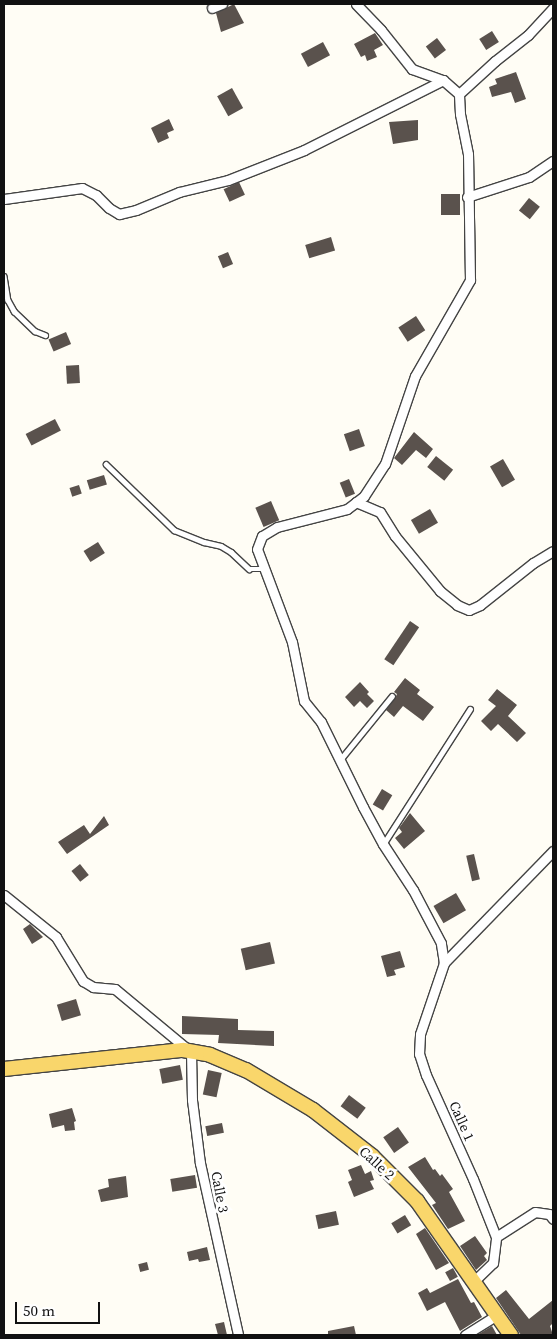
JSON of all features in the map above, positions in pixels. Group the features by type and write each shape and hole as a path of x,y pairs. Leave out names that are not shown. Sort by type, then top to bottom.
{"main road":[{"name":"Calle 2","path":"4,1069 182,1050 210,1055 246,1070 313,1110 372,1156 417,1201 511,1335"}],"street":[{"path":"212,8 222,4"},
{"path":"356,4 381,30 412,69 443,80 459,94 460,114 468,154 467,197 471,259 470,280 416,376 385,464 364,496 347,509 277,527 262,536 257,550 292,642 304,701 322,722 383,844 413,890 440,942 444,964"},
{"path":"459,94 495,61 528,35 553,8"},
{"path":"4,199 82,188 96,195 108,208 120,214 136,210 179,192 228,180 304,150 443,80"},
{"path":"467,197 530,177 553,161"},
{"path":"356,502 380,512 395,536 440,591 456,605 470,610 533,563 553,551"},
{"path":"444,964 553,851"},
{"path":"4,895 56,937 83,980 93,987 115,989 191,1052"},
{"name":"Calle 1","path":"444,964 420,1034 419,1054 426,1075 473,1179 496,1236 493,1263 474,1282"},
{"name":"Calle 3","path":"191,1052 192,1100 200,1163 238,1335"},
{"path":"496,1236 536,1212 548,1214 553,1219"},
{"path":"465,1335 496,1316"}],"lane":[{"path":"4,276 8,300 14,310 34,331 45,335"},
{"path":"106,464 174,530 204,542 221,546 231,552 249,569 264,568"},
{"path":"340,760 392,696"},
{"path":"383,844 470,709"}],"building":[{"path":"234,4 244,23 221,32 216,13"},
{"path":"492,31 499,42 486,50 479,39"},
{"path":"375,33 383,45 374,50 377,57 367,61 365,55 361,57 354,44"},
{"path":"437,38 446,50 435,58 426,46"},
{"path":"323,42 330,55 308,67 301,54"},
{"path":"516,72 526,99 515,103 511,92 492,97 489,87 497,84 495,79"},
{"path":"232,88 243,108 228,116 217,96"},
{"path":"169,119 174,130 167,133 169,138 158,143 151,128"},
{"path":"418,120 418,140 393,144 389,122"},
{"path":"239,182 245,195 230,202 224,189"},
{"path":"441,194 460,194 460,215 441,215"},
{"path":"529,198 540,207 530,219 519,210"},
{"path":"331,237 335,250 309,258 305,245"},
{"path":"228,252 233,264 223,268 218,256"},
{"path":"416,316 425,330 408,342 398,327"},
{"path":"66,332 71,344 54,351 49,339"},
{"path":"79,365 80,383 67,384 66,366"},
{"path":"55,419 61,431 31,446 26,434"},
{"path":"359,429 365,446 350,451 344,434"},
{"path":"414,432 433,449 426,458 416,450 402,465 394,458"},
{"path":"436,456 453,470 444,481 427,467"},
{"path":"503,459 515,480 502,487 490,466"},
{"path":"104,475 107,485 90,490 87,480"},
{"path":"349,479 355,494 346,498 340,483"},
{"path":"79,485 82,494 72,497 69,488"},
{"path":"271,501 279,520 264,527 255,508"},
{"path":"430,509 438,523 419,534 411,520"},
{"path":"98,542 105,553 90,562 84,551"},
{"path":"410,621 419,627 393,665 384,659"},
{"path":"405,678 420,690 417,694 434,707 423,721 403,706 394,717 386,710 397,694 394,692"},
{"path":"360,682 374,701 367,708 360,701 354,707 345,697"},
{"path":"497,689 517,705 508,716 526,733 517,742 498,724 491,731 481,721 496,706 488,700"},
{"path":"382,789 392,795 383,811 373,804"},
{"path":"410,813 425,831 404,849 395,838 402,832 399,828"},
{"path":"104,816 109,825 67,854 58,842 84,825 90,834"},
{"path":"474,854 480,879 472,881 466,856"},
{"path":"80,864 89,875 80,882 71,871"},
{"path":"456,893 466,910 443,923 433,906"},
{"path":"30,924 43,937 32,944 23,929"},
{"path":"270,942 275,963 246,970 241,949"},
{"path":"400,951 405,967 394,970 396,975 387,977 381,956"},
{"path":"76,999 81,1015 62,1021 57,1005"},
{"path":"182,1016 238,1019 238,1030 274,1031 274,1046 218,1043 219,1035 182,1034"},
{"path":"180,1065 183,1080 162,1084 159,1069"},
{"path":"208,1070 222,1073 216,1097 203,1094"},
{"path":"349,1095 366,1108 357,1119 341,1106"},
{"path":"72,1108 76,1121 74,1122 75,1130 65,1131 64,1125 52,1128 49,1114"},
{"path":"222,1123 224,1133 207,1136 205,1126"},
{"path":"398,1127 409,1143 394,1153 383,1137"},
{"path":"425,1157 433,1170 435,1169 440,1176 442,1174 453,1189 449,1192 465,1221 448,1229 432,1205 436,1203 408,1167"},
{"path":"361,1165 365,1174 371,1171 374,1180 370,1181 374,1189 354,1197 348,1182 352,1180 348,1170"},
{"path":"195,1175 197,1188 172,1192 170,1179"},
{"path":"126,1176 128,1197 101,1202 98,1190 109,1187 108,1179"},
{"path":"336,1211 339,1225 318,1229 315,1215"},
{"path":"405,1215 411,1225 397,1234 391,1223"},
{"path":"425,1228 449,1263 436,1270 416,1234"},
{"path":"475,1236 487,1253 484,1256 487,1260 476,1270 460,1246"},
{"path":"207,1247 210,1260 199,1262 198,1259 189,1261 187,1252"},
{"path":"147,1262 149,1270 140,1272 138,1264"},
{"path":"453,1268 458,1277 450,1281 445,1272"},
{"path":"458,1279 471,1303 474,1302 482,1317 460,1331 445,1302 427,1311 418,1293 427,1288 430,1293"},
{"path":"506,1290 529,1319 553,1300 553,1323 550,1326 553,1335 521,1335 496,1298"},
{"path":"224,1322 227,1335 218,1335 215,1324"},
{"path":"354,1326 356,1335 328,1335 328,1331"},
{"path":"492,1326 497,1335 477,1335"}]}
